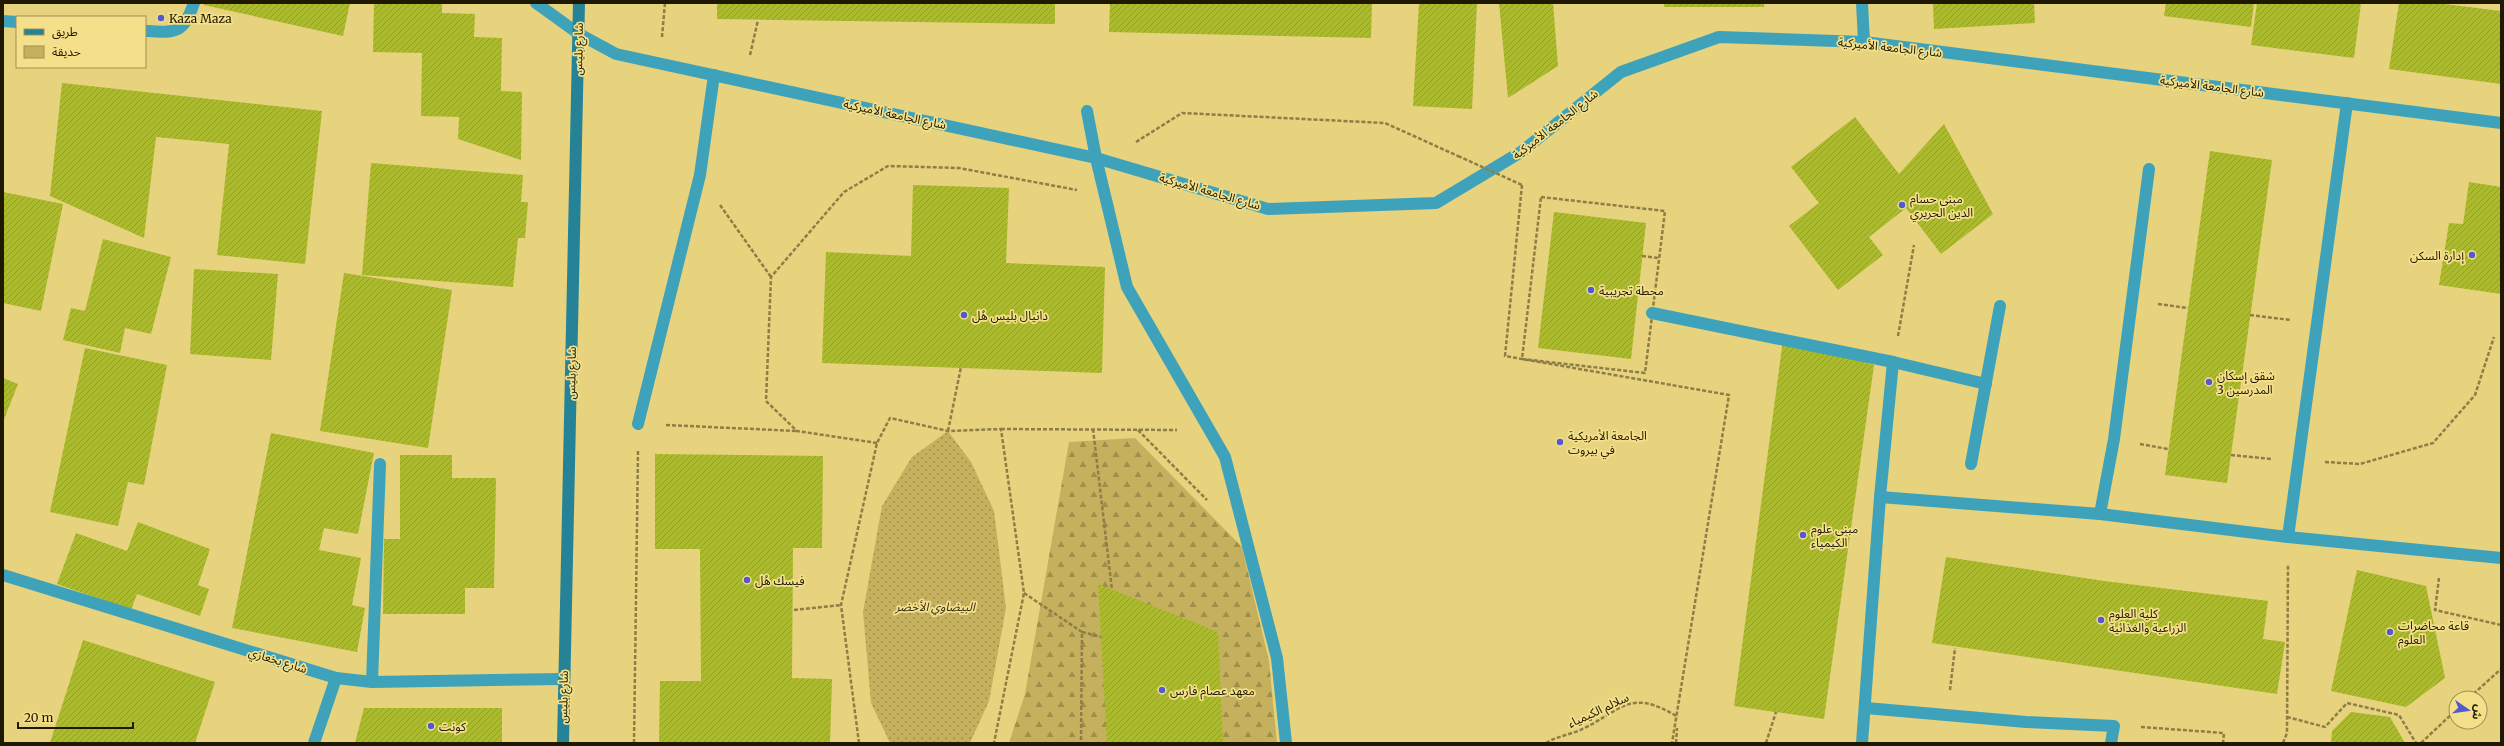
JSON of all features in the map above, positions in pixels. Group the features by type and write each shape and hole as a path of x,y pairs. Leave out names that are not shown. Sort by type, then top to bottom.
{"street":[{"path":"146,31 171,33 182,28 194,3"},
{"name":"شارع الجامعة الأميركية","path":"536,3 579,34 616,54 1096,158 1268,209 1436,203 1521,152 1621,72 1719,37 1864,42 2501,123"},
{"name":"شارع بليس","path":"563,743 579,3"},
{"path":"1862,3 1864,42"},
{"path":"3,21 16,22"},
{"path":"638,424 700,175 714,75"},
{"path":"2288,537 2347,103"},
{"path":"1087,111 1096,158 1127,287 1225,457 1277,658 1286,743"},
{"path":"2100,514 2114,439 2149,169"},
{"path":"1971,464 2000,306"},
{"path":"1652,313 1893,362 1986,384"},
{"path":"1862,743 1866,708 1880,497 1893,362"},
{"path":"372,682 380,464"},
{"path":"1880,497 2100,514 2288,537 2501,558"},
{"name":"شارع بخعازي","path":"3,575 336,678 372,682 564,679"},
{"path":"314,743 336,678"},
{"path":"1866,708 2026,722 2114,726 2111,743"}],"path":[{"path":"660,63 665,3"},
{"path":"744,81 758,20"},
{"path":"1124,166 1121,152 1182,113 1385,123 1522,185 1505,356 1729,395 1678,716 1672,743"},
{"path":"771,277 844,192 888,166 959,168 1105,196"},
{"path":"700,175 771,277 766,401 797,432"},
{"path":"1541,197 1665,211 1659,258 1645,372 1522,359 1541,197"},
{"path":"1893,362 1914,246"},
{"path":"1642,256 1659,258"},
{"path":"2250,315 2317,323"},
{"path":"2231,455 2298,461 2360,464 2433,442 2475,395 2494,337"},
{"path":"948,431 961,367"},
{"path":"859,743 841,605 877,443 890,418 948,431 1001,429 1210,430"},
{"path":"634,743 638,424 797,432 877,443"},
{"path":"994,743 1024,593 1001,429"},
{"path":"1093,429 1112,590"},
{"path":"1137,430 1208,501"},
{"path":"2283,743 2287,733 2288,537"},
{"path":"2443,552 2435,610 2501,625"},
{"path":"1024,593 1082,632 1101,637"},
{"path":"794,610 841,605"},
{"path":"1081,743 1082,632"},
{"path":"1946,716 1955,648"},
{"path":"2479,690 2501,669"},
{"name":"سلالم الكيمياء","path":"1546,743 1578,731 1634,701 1652,703 1678,716"},
{"path":"2287,717 2325,727 2347,703 2399,715 2416,743"},
{"path":"1766,743 1776,712"},
{"path":"1676,743 1678,716"},
{"path":"2421,743 2448,718"},
{"path":"2114,726 2224,733 2223,743"}],"green space":[{"name":"البيضاوي الأخضر","path":"948,431 971,462 994,511 1006,608 989,701 970,743 890,743 871,703 863,612 882,506 912,457"},
{"path":"1135,438 1242,547 1269,661 1277,743 1009,743 1025,694 1069,442"}],"building":[{"path":"204,3 350,3 343,36 204,5"},
{"path":"374,3 442,3 442,13 475,14 474,37 502,38 501,91 522,92 521,160 458,139 459,117 421,116 422,53 373,52"},
{"path":"717,3 1055,3 1055,24 717,19"},
{"path":"1110,3 1372,3 1371,38 1109,32"},
{"path":"1419,3 1477,3 1472,109 1413,106"},
{"path":"1499,3 1553,3 1558,66 1508,98"},
{"path":"1664,3 1764,3 1764,7 1664,7"},
{"path":"1933,3 2034,3 2035,23 1934,29"},
{"path":"2166,3 2254,3 2251,27 2164,16"},
{"path":"2257,3 2361,3 2354,58 2251,45"},
{"path":"2399,3 2436,3 2501,11 2501,84 2389,69"},
{"path":"62,83 322,111 305,264 217,255 229,144 156,137 144,238 50,196"},
{"name":"مبنى حسام الدين الحريري","path":"1855,117 1899,174 1944,124 1993,214 1941,254 1906,208 1869,237 1883,255 1838,290 1789,226 1819,203 1791,167"},
{"name":"شقق إسكان المدرسين 3","path":"2210,151 2272,160 2227,483 2165,475"},
{"path":"371,163 523,175 521,202 528,202 525,238 518,238 513,287 362,275"},
{"name":"إدارة السكن","path":"2469,182 2501,187 2501,294 2439,285 2449,223 2463,224"},
{"name":"دانيال بليس هُل","path":"913,185 1009,188 1006,263 1105,267 1102,373 822,363 826,252 911,256"},
{"path":"3,192 63,204 41,311 3,303"},
{"name":"محطة تجريبية","path":"1554,212 1646,223 1631,359 1538,348"},
{"path":"103,239 171,257 151,334 125,328 120,353 63,340 71,308 85,311"},
{"path":"194,269 278,274 271,360 190,354"},
{"path":"344,273 452,290 428,448 320,431"},
{"name":"مبنى علوم الكيمياء","path":"1783,340 1874,365 1824,719 1734,706"},
{"path":"85,348 167,365 144,485 128,482 118,526 50,512"},
{"path":"3,378 18,384 3,422"},
{"path":"271,433 374,453 358,534 324,528 319,550 361,558 352,605 365,608 357,652 232,628"},
{"name":"فيسك هُل","path":"655,454 823,456 822,548 793,548 792,678 832,679 830,743 659,743 660,681 701,681 700,549 655,549"},
{"path":"400,455 452,455 452,478 496,478 494,588 465,588 465,614 383,614 384,539 400,539"},
{"path":"138,522 210,549 198,585 209,589 200,616 137,594 131,610 57,584 76,533 127,551"},
{"name":"كلية العلوم الزراعية والغذائية","path":"1946,557 2104,581 2268,601 2263,639 2285,642 2277,694 1932,643"},
{"name":"قاعة محاضرات العلوم","path":"2357,570 2426,586 2445,678 2406,707 2331,691"},
{"name":"معهد عصام فارس","path":"1098,584 1218,632 1223,743 1107,743"},
{"path":"83,640 215,682 195,743 50,743"},
{"name":"كونت","path":"364,708 502,708 502,743 355,743"},
{"path":"2351,712 2390,717 2405,743 2331,743 2332,731"}],"place":[{"name":"Kaza Maza","path":"161,18"},
{"name":"مبنى حسام الدين الحريري","path":"1902,205"},
{"name":"إدارة السكن","path":"2472,255"},
{"name":"محطة تجريبية","path":"1591,290"},
{"name":"دانيال بليس هُل","path":"964,315"},
{"name":"شقق إسكان المدرسين 3","path":"2209,382"},
{"name":"الجامعة الأمريكية في بيروت","path":"1560,442"},
{"name":"مبنى علوم الكيمياء","path":"1803,535"},
{"name":"فيسك هُل","path":"747,580"},
{"name":"كلية العلوم الزراعية والغذائية","path":"2101,620"},
{"name":"قاعة محاضرات العلوم","path":"2390,632"},
{"name":"معهد عصام فارس","path":"1162,690"},
{"name":"كونت","path":"431,726"}]}
